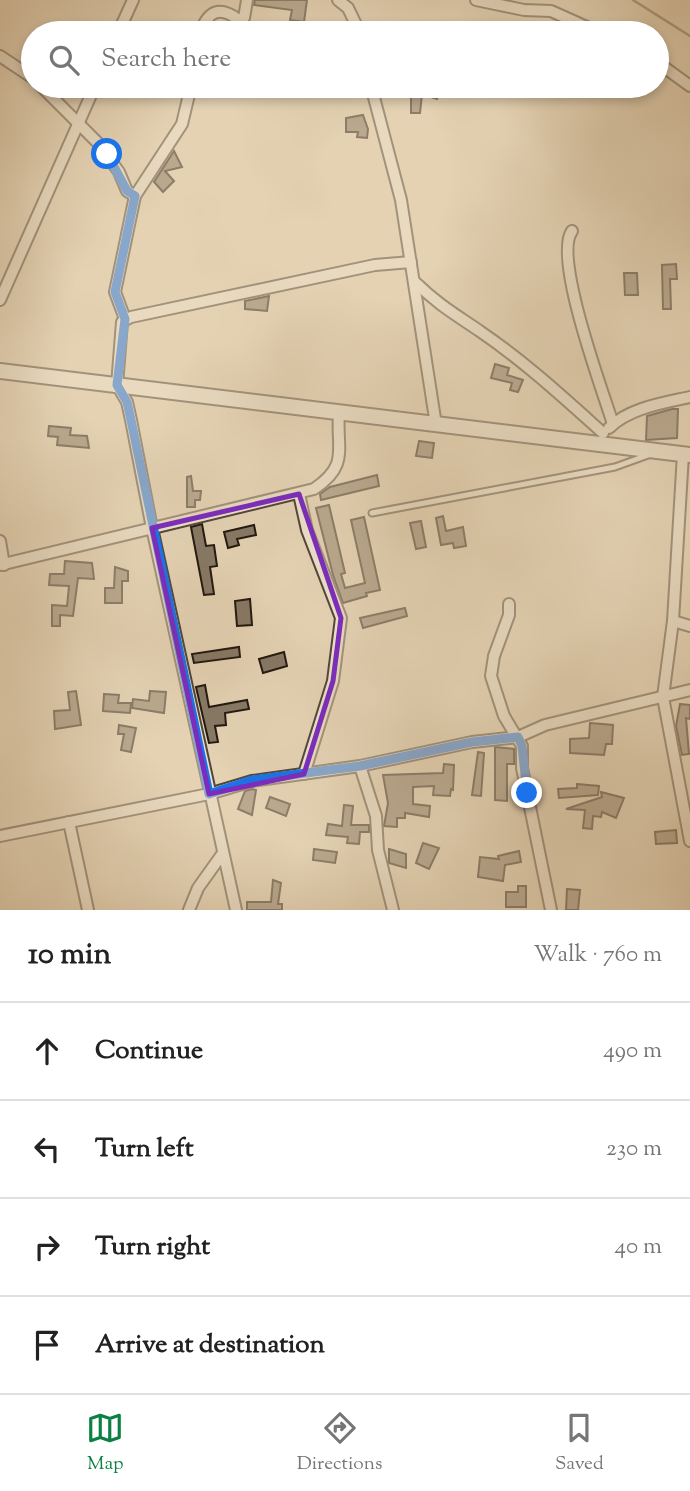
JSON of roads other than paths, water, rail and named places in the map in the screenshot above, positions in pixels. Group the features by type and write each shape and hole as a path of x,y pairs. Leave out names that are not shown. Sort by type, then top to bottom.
{"street":[{"path":"123,21 133,0"},
{"path":"204,21 214,11 220,10 241,20 246,15 247,0"},
{"path":"476,0 524,10 551,11 573,21"},
{"path":"343,1 355,21"},
{"path":"0,56 21,70"},
{"path":"669,71 690,86"},
{"path":"54,98 107,154 127,191 135,196"},
{"path":"0,300 90,98"},
{"path":"188,98 182,124 135,196 115,292 125,319 120,337 118,386 131,420 236,910"},
{"path":"375,98 394,163 416,283 436,425"},
{"path":"572,231 568,239 571,287 612,424"},
{"path":"125,319 375,265 411,262"},
{"path":"416,283 440,307 480,331 551,386 601,438"},
{"path":"0,372 436,425 601,438 686,455 673,621 663,697 690,841"},
{"path":"601,438 612,424 634,411 690,397"},
{"path":"0,541 2,565 314,489 336,470 341,453 339,413"},
{"path":"299,494 307,530 341,618 333,681 304,774"},
{"path":"509,604 509,615 494,656 491,676 504,716 518,737 551,910"},
{"path":"673,621 690,626"},
{"path":"0,836 209,794 252,780 360,766 472,742 518,737 545,726 690,690"},
{"path":"360,766 376,816 378,850 393,910"},
{"path":"69,822 88,910"},
{"path":"189,910 198,888 223,853"}],"lane":[{"path":"372,513 607,469 661,451"}],"waterway":[{"path":"633,0 666,21"},
{"path":"669,23 690,36"}]}
